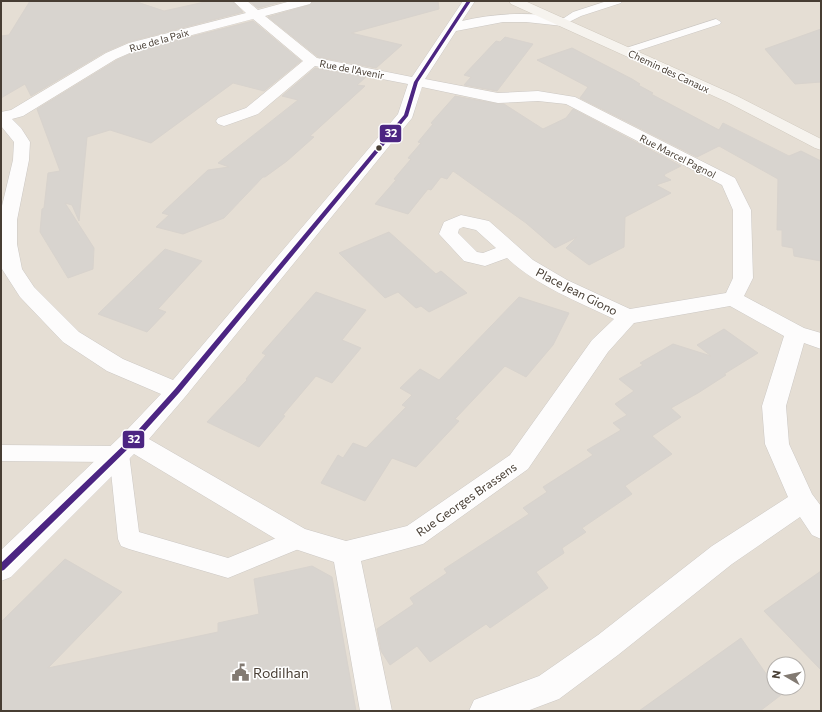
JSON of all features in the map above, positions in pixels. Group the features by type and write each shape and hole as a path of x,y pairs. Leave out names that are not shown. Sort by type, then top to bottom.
{"street":[{"name":"Rue de l'Avenir","path":"239,1 312,61 416,82"},
{"name":"Rue de la Paix","path":"2,117 17,113 111,56 134,46 306,1"},
{"path":"1,568 125,447 177,391 406,116 416,82 469,1"},
{"name":"Chemin des Canaux","path":"515,1 732,99 821,145"},
{"path":"451,28 479,21 502,18 525,18 563,22"},
{"path":"224,121 252,110 312,61"},
{"name":"Rue Marcel Pagnol","path":"416,82 498,98 538,96 570,100 729,182 742,210 743,278 733,299"},
{"path":"2,117 16,131 22,142 21,160 8,220 7,244 12,269 27,292 71,337 115,365 177,391"},
{"name":"Place Jean Giono","path":"508,250 526,265 560,285 628,316"},
{"path":"628,316 733,299 796,333 821,341"},
{"name":"Rue Georges Brassens","path":"346,553 414,536 519,462 600,346 628,316"},
{"path":"796,333 774,406 777,444 802,501 821,527"},
{"path":"125,447 298,539 346,553 376,711"},
{"path":"485,711 548,688 608,645 722,555 802,501"}],"lane":[{"path":"563,22 577,14 617,1"},
{"path":"627,51 716,22"},
{"path":"1,453 125,447 129,539 228,568 298,539"}],"shaded area":[{"path":"1,1 821,1 821,711 1,711"}],"building":[{"path":"30,1 134,1 164,11 209,1 232,1 243,12 128,42 105,52 31,96 25,84 1,98 1,36 9,35"},
{"path":"249,1 285,1 258,8"},
{"path":"313,1 438,1 439,9 351,33 402,45 376,68 318,57 268,17 310,5"},
{"path":"253,21 301,61 264,91 233,83 151,143 110,130 87,137 79,221 72,205 65,203 94,248 93,269 68,278 40,232 48,173 60,171 37,109 117,60 139,50"},
{"path":"821,29 821,82 795,84 765,49"},
{"path":"505,37 533,44 497,91 464,85 471,77 464,75 496,41 500,42"},
{"path":"572,48 632,79 640,84 638,85 653,93 651,94 719,130 723,123 789,156 801,151 821,161 821,261 794,256 793,248 782,246 782,230 777,230 778,179 719,146 697,157 580,98 588,87 537,60"},
{"path":"315,68 366,77 357,85 365,86 310,136 314,137 287,161 263,177 224,218 183,234 156,227 169,215 162,213 208,170 229,167 218,163 298,100 282,96"},
{"path":"455,96 504,104 543,129 566,118 573,109 681,166 665,174 664,176 671,180 656,185 671,193 625,217 624,247 589,265 566,248 577,237 555,248 526,223 453,171 447,179 441,177 431,190 428,189 408,214 375,204 396,180 394,179 411,159 408,158 421,143 418,142 433,124 431,123"},
{"path":"389,232 436,274 441,271 467,293 429,312 421,306 416,308 398,292 385,298 339,253"},
{"path":"165,249 202,261 158,309 166,312 147,332 98,314"},
{"path":"316,292 366,310 342,340 361,348 332,383 316,376 283,415 285,416 259,447 207,422 247,380 246,379 266,355 262,353"},
{"path":"519,297 569,313 553,345 526,377 505,366 455,419 459,421 416,467 392,458 365,501 321,483 338,455 343,458 353,443 366,448 406,407 402,405 412,395 400,388 420,369 439,380"},
{"path":"724,329 758,353 724,374 726,375 698,393 671,408 681,417 652,436 672,454 625,486 632,494 582,528 586,532 562,548 564,553 536,572 548,588 490,628 486,624 430,662 417,646 390,665 381,651 377,629 414,604 410,598 447,573 444,569 529,514 523,508 547,492 543,487 593,455 587,450 621,430 613,423 627,415 615,404 634,391 619,379 643,365 640,363 673,344 711,356 697,345"},
{"path":"65,559 122,592 48,668 218,632 218,623 259,614 254,579 312,566 332,577 356,711 1,711 1,622"},
{"path":"821,571 821,670 764,611"},
{"path":"741,638 766,674 766,696 780,696 760,711 639,711"}],"transit line":[{"name":"32","path":"1,568 132,441 177,391 406,115 416,82 469,1"}],"place":[{"name":"Rodilhan","path":"240,672"}]}
